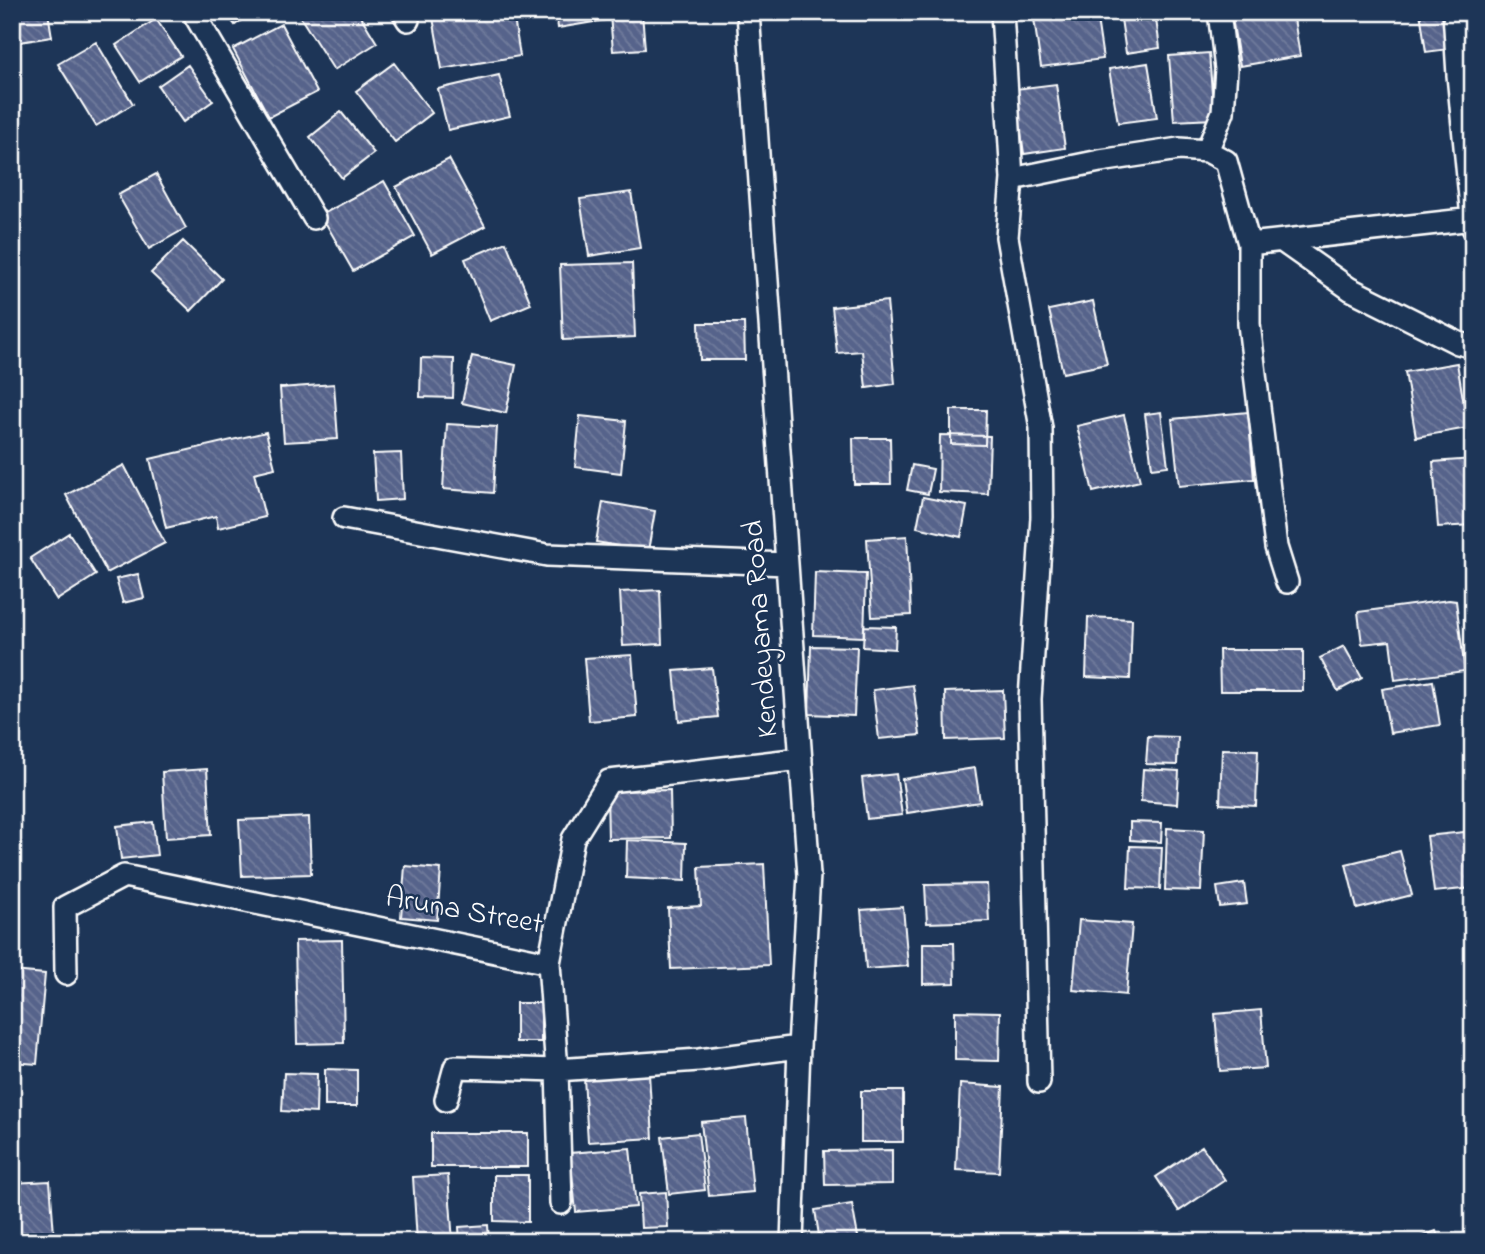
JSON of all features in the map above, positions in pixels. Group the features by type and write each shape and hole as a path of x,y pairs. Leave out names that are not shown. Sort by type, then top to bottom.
{"street":[{"path":"193,12 314,218"},
{"name":"Kendeyama Road","path":"748,12 809,875 792,1242"},
{"path":"1002,12 1012,179 1007,237 1041,428 1042,517 1030,699 1039,1082"},
{"path":"1207,151 1223,112 1226,69 1219,12"},
{"path":"1249,244 1472,222 1454,12"},
{"path":"1012,179 1100,161 1179,149 1207,151 1226,161 1249,244 1249,324 1276,547 1287,582"},
{"path":"1282,241 1350,289 1458,343 1473,347"},
{"path":"344,519 547,555 787,564"},
{"name":"Aruna Street","path":"66,974 65,907 124,876 549,963 573,839 609,781 801,759"},
{"path":"549,963 557,1070 561,1203"},
{"path":"446,1100 455,1067 557,1070 699,1060 799,1047"}],"building":[{"path":"12,12 48,12 52,37 13,43"},
{"path":"225,12 252,12 235,25"},
{"path":"297,12 358,12 377,43 334,70"},
{"path":"432,12 513,12 520,56 442,69"},
{"path":"556,12 604,12 606,20 558,28"},
{"path":"1033,12 1096,12 1103,59 1041,67"},
{"path":"1120,12 1155,12 1160,48 1126,53"},
{"path":"1231,12 1293,12 1300,56 1240,66"},
{"path":"1420,12 1443,12 1449,49 1426,52"},
{"path":"642,13 645,49 613,51 610,15"},
{"path":"156,19 181,56 140,82 116,45"},
{"path":"281,24 317,92 269,117 233,49"},
{"path":"96,42 133,104 96,126 58,64"},
{"path":"1209,53 1214,119 1174,121 1169,56"},
{"path":"394,63 432,113 395,142 356,91"},
{"path":"1148,63 1157,118 1118,123 1109,69"},
{"path":"188,65 213,101 183,122 158,86"},
{"path":"499,75 510,116 448,130 438,89"},
{"path":"1056,84 1065,148 1024,154 1015,89"},
{"path":"341,112 374,153 342,178 310,137"},
{"path":"449,159 485,226 432,254 396,187"},
{"path":"156,174 186,228 149,249 118,195"},
{"path":"384,181 415,236 353,271 321,215"},
{"path":"631,192 640,248 589,256 580,199"},
{"path":"183,241 222,279 191,311 151,273"},
{"path":"506,242 531,304 490,321 465,259"},
{"path":"632,263 635,337 563,340 560,265"},
{"path":"887,301 895,384 866,388 862,351 837,353 832,307"},
{"path":"1093,301 1107,364 1063,373 1049,310"},
{"path":"699,323 744,323 745,360 700,360"},
{"path":"472,356 516,365 506,413 462,403"},
{"path":"421,358 454,359 453,398 420,397"},
{"path":"1457,363 1468,428 1416,437 1405,372"},
{"path":"334,384 338,439 284,442 280,388"},
{"path":"951,410 986,410 985,445 951,444"},
{"path":"1161,412 1168,466 1152,468 1145,414"},
{"path":"1248,412 1254,479 1179,486 1172,419"},
{"path":"1124,415 1140,481 1093,492 1077,426"},
{"path":"580,416 626,421 621,473 575,467"},
{"path":"447,424 497,427 493,493 443,489"},
{"path":"266,432 275,468 254,473 265,517 218,528 216,516 166,528 150,459"},
{"path":"940,435 990,436 988,494 939,492"},
{"path":"853,438 890,438 891,484 854,484"},
{"path":"401,453 403,499 376,501 373,454"},
{"path":"1473,459 1473,525 1438,527 1433,462"},
{"path":"124,465 165,543 107,573 66,495"},
{"path":"912,465 933,469 928,494 907,490"},
{"path":"923,497 967,506 961,537 917,527"},
{"path":"603,502 655,511 648,551 596,542"},
{"path":"69,533 96,575 57,600 30,558"},
{"path":"907,536 911,615 872,617 867,539"},
{"path":"815,572 866,574 864,637 813,635"},
{"path":"138,574 144,598 123,603 116,579"},
{"path":"660,590 662,644 623,646 620,592"},
{"path":"1456,601 1465,671 1395,680 1390,641 1362,644 1358,612"},
{"path":"1088,617 1132,619 1130,679 1086,677"},
{"path":"864,626 896,627 895,649 863,647"},
{"path":"811,646 857,647 854,716 809,714"},
{"path":"1344,646 1362,678 1338,691 1320,658"},
{"path":"1219,650 1303,650 1303,691 1220,691"},
{"path":"632,655 637,717 589,721 584,658"},
{"path":"712,668 718,717 679,721 674,671"},
{"path":"1433,681 1440,725 1390,733 1382,689"},
{"path":"913,685 920,735 879,739 873,690"},
{"path":"1003,690 1005,738 946,740 945,692"},
{"path":"1148,736 1178,737 1177,765 1146,764"},
{"path":"1222,749 1258,750 1256,806 1220,804"},
{"path":"975,768 980,802 907,813 902,779"},
{"path":"207,769 211,835 166,838 162,772"},
{"path":"1143,769 1179,771 1177,804 1141,801"},
{"path":"896,774 902,815 867,819 862,778"},
{"path":"670,790 671,838 608,839 607,791"},
{"path":"309,817 311,874 242,876 239,820"},
{"path":"153,822 157,855 121,859 117,826"},
{"path":"1130,822 1162,823 1161,842 1130,840"},
{"path":"1167,828 1204,830 1201,891 1165,890"},
{"path":"1473,831 1473,888 1434,892 1427,836"},
{"path":"627,840 686,843 685,881 626,878"},
{"path":"1130,846 1162,847 1160,889 1128,888"},
{"path":"1400,851 1412,895 1357,909 1346,864"},
{"path":"764,864 769,965 671,969 668,908 701,906 699,867"},
{"path":"405,866 441,869 437,920 401,917"},
{"path":"1244,883 1247,904 1220,907 1217,887"},
{"path":"987,884 989,921 927,923 925,885"},
{"path":"903,907 908,966 866,969 861,910"},
{"path":"1079,920 1132,924 1126,995 1073,990"},
{"path":"342,940 344,1043 297,1044 295,941"},
{"path":"923,943 954,943 955,983 923,984"},
{"path":"12,971 45,974 37,1064 12,1062"},
{"path":"516,1003 541,1003 541,1042 516,1042"},
{"path":"1261,1010 1266,1068 1220,1071 1215,1014"},
{"path":"955,1011 1000,1012 999,1061 955,1060"},
{"path":"325,1069 357,1070 357,1106 325,1106"},
{"path":"284,1073 317,1074 316,1113 282,1111"},
{"path":"649,1074 653,1138 588,1142 584,1078"},
{"path":"960,1084 1003,1087 999,1172 956,1170"},
{"path":"861,1091 903,1091 903,1142 861,1142"},
{"path":"746,1118 753,1192 709,1196 701,1122"},
{"path":"431,1133 528,1133 528,1167 431,1167"},
{"path":"698,1133 705,1190 669,1194 662,1137"},
{"path":"1202,1146 1225,1180 1179,1211 1156,1177"},
{"path":"630,1148 636,1207 576,1212 570,1153"},
{"path":"892,1150 892,1184 825,1185 824,1151"},
{"path":"448,1175 453,1242 417,1242 413,1177"},
{"path":"494,1175 528,1175 528,1222 494,1221"},
{"path":"50,1181 54,1234 12,1237 12,1183"},
{"path":"666,1192 668,1227 641,1228 639,1194"},
{"path":"852,1204 859,1242 820,1242 815,1210"},
{"path":"488,1225 489,1242 460,1242 459,1227"},
{"path":"1436,1231 1440,1242 1407,1242"}]}
